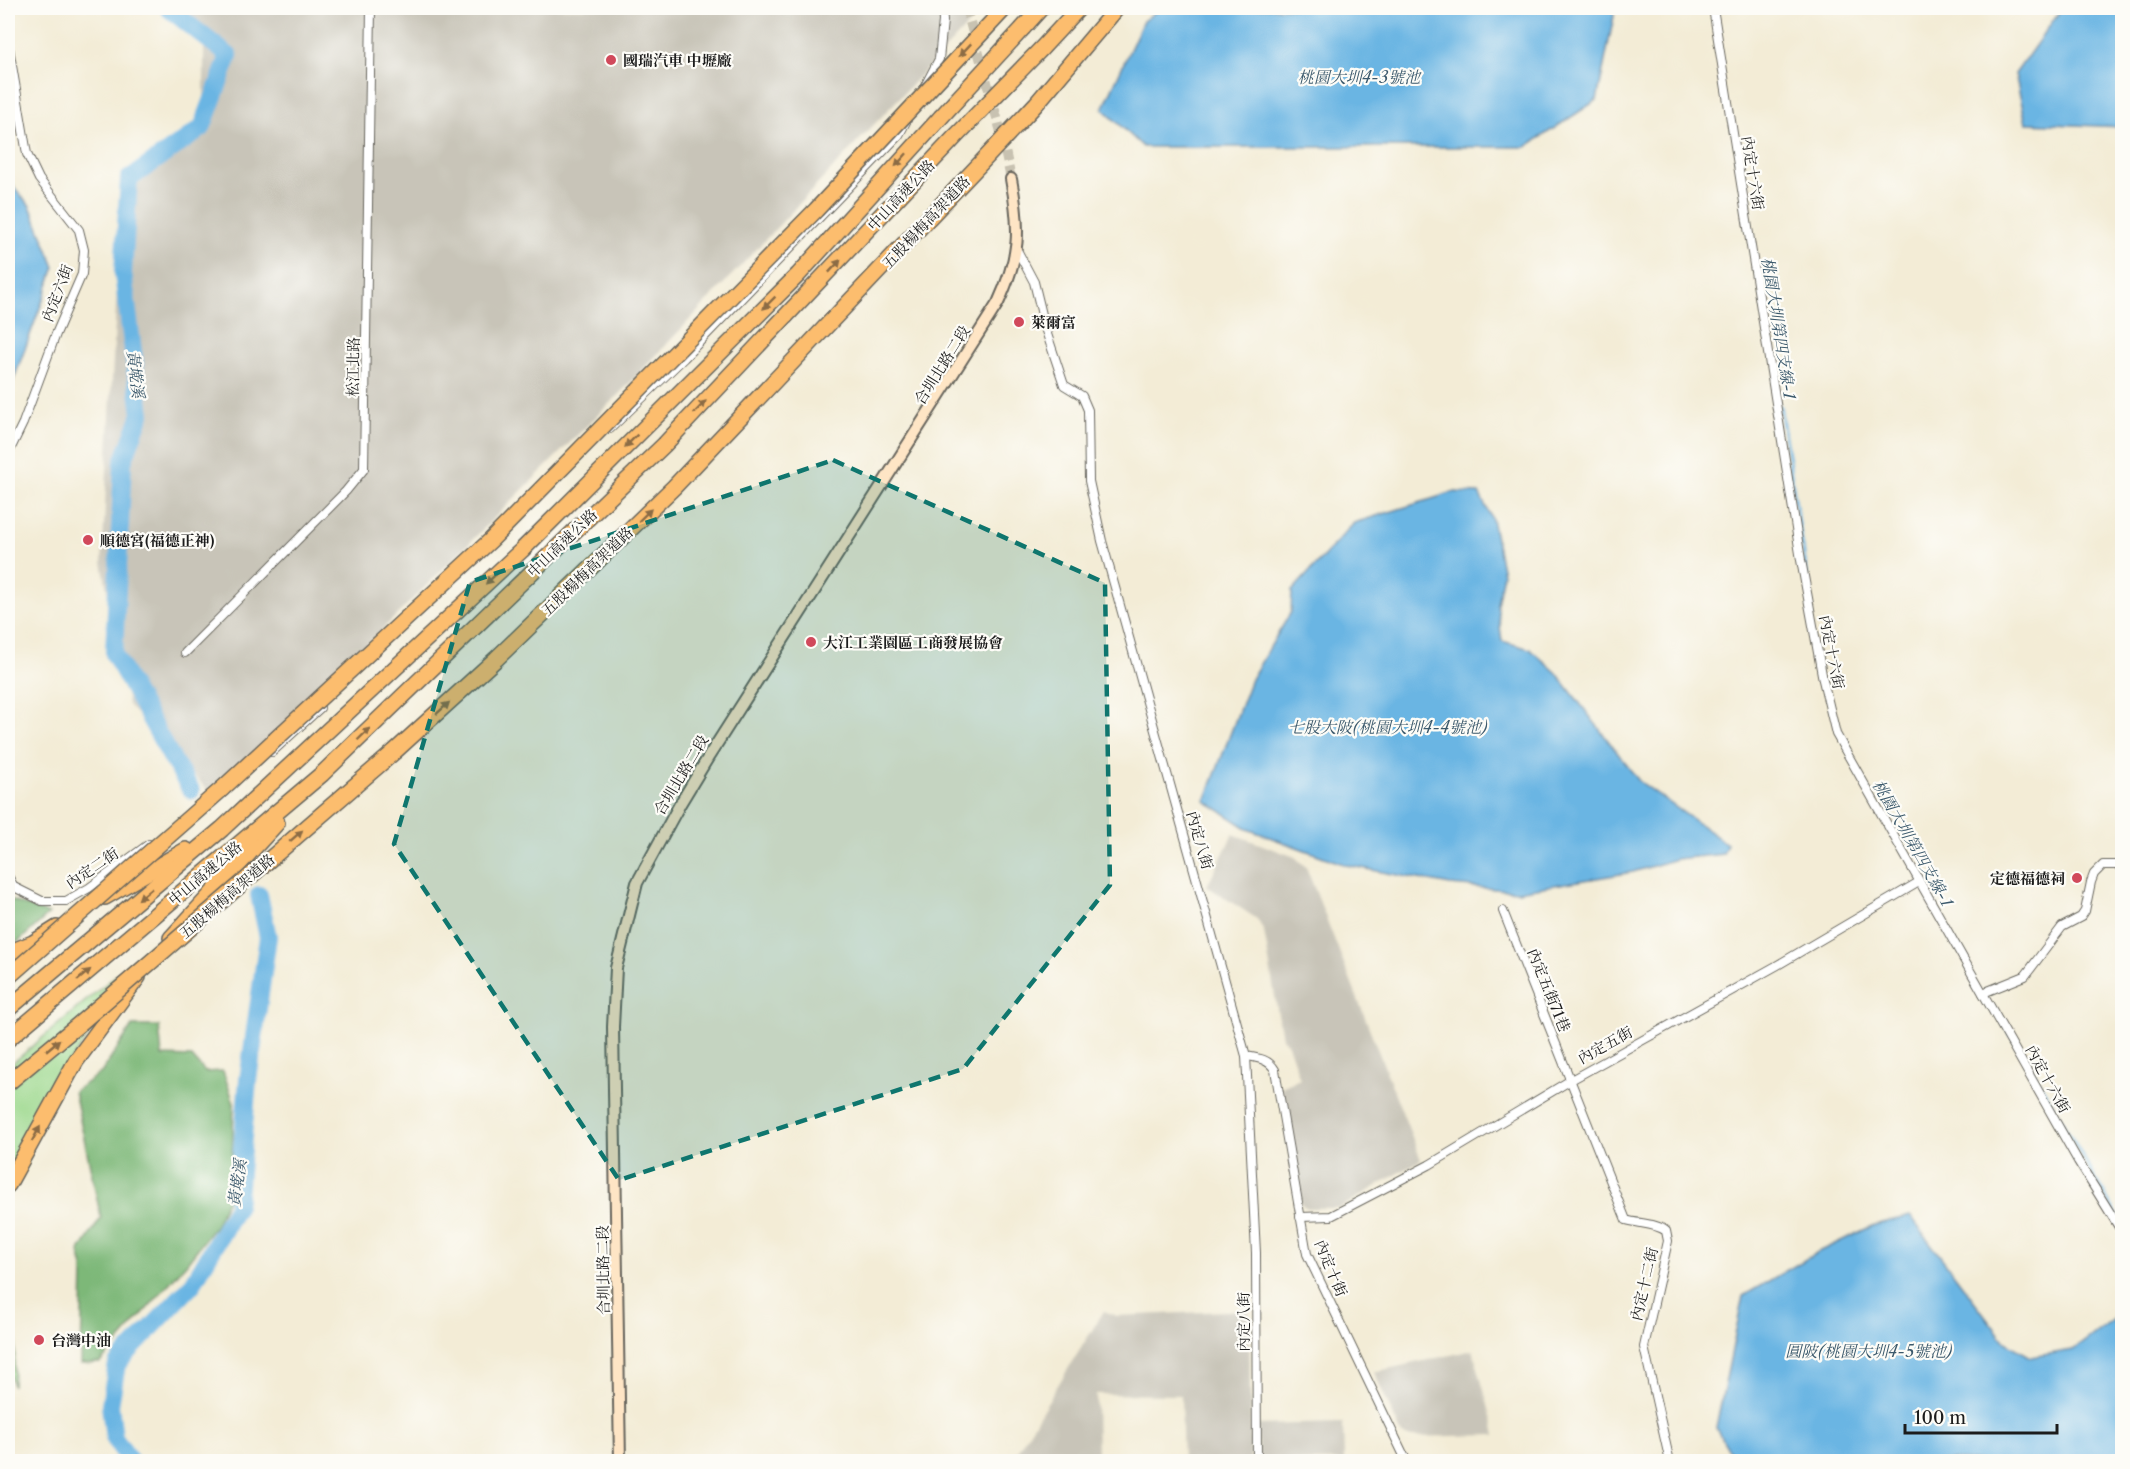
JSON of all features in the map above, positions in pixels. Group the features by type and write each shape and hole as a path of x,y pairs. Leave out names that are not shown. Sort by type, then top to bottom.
{"highway":[{"path":"8,977 223,788 491,540 791,236 1005,8"},
{"name":"中山高速公路","path":"8,1009 222,829 531,542 798,275 1041,8"},
{"name":"中山高速公路","path":"8,1040 322,774 664,445 1079,8"},
{"name":"五股楊梅高架道路","path":"8,1083 394,752 496,659 674,488 1036,104 1117,8"},
{"path":"8,1185 76,1060 153,956 322,774"},
{"path":"8,952 33,943 113,892 222,829"}],"street":[{"name":"松江北路","path":"185,653 346,491 364,469 371,8"},
{"name":"內定二街","path":"8,876 14,887 42,902 66,901 89,888 188,816 283,743 684,358 899,135 939,59 942,8"},
{"name":"內定十六街","path":"1713,8 1801,560 1823,680 1836,734 2078,1161 2122,1232"},
{"name":"內定六街","path":"8,42 27,154 39,179 79,230 84,250 82,273 8,454"},
{"name":"合圳北路二段","path":"620,1461 613,1028 616,968 638,883 680,804 709,756 998,303 1009,279 1017,250 1017,220 1011,179"},
{"name":"內定八街","path":"1017,250 1034,282 1046,331 1064,385 1082,396 1088,410 1089,481 1102,541 1246,1056 1256,1253 1257,1461"},
{"path":"1983,993 2025,976 2062,927 2081,917 2085,910 2094,874 2103,865 2122,865"},
{"name":"內定五街","path":"1300,1217 1331,1216 1429,1165 1571,1080 1776,966 1919,882"},
{"name":"內定五街71巷","path":"1503,910 1571,1080"},
{"name":"內定十街","path":"1246,1056 1264,1060 1275,1070 1307,1254 1407,1461"},
{"name":"內定十二街","path":"1571,1080 1626,1220 1660,1226 1666,1231 1668,1241 1644,1347 1670,1461"}],"highlighted area":[{"path":"833,460 1105,583 1110,885 963,1069 619,1180 394,844 470,582"}],"shaded area":[{"path":"158,8 984,8 631,382 214,797 128,705 102,562 122,196 204,134 204,39"},
{"path":"1233,834 1295,857 1306,867 1421,1160 1340,1208 1307,1208 1301,1204 1281,1087 1300,1079 1288,1044 1282,1038 1264,931 1257,919 1207,886"},
{"path":"1249,1310 1251,1461 1183,1461 1181,1395 1096,1394 1097,1461 1011,1461 1104,1311 1116,1316"},
{"path":"1473,1350 1496,1435 1409,1437 1402,1435 1374,1372"},
{"path":"1343,1423 1344,1461 1258,1461 1257,1425"}],"green space":[{"path":"8,899 49,914 19,941 8,945"},
{"path":"155,942 157,944 65,1068 8,1169 8,1067"},
{"path":"132,1026 159,1026 162,1056 192,1057 205,1072 223,1071 234,1103 231,1191 216,1225 186,1264 100,1363 81,1364 83,1267 79,1252 101,1218 74,1091 102,1072"},
{"path":"8,1328 16,1335 13,1386 8,1368"}],"water":[{"name":"桃園大圳4-3號池","path":"1161,8 1613,8 1614,16 1597,100 1526,147 1143,147 1103,109 1143,21"},
{"path":"2062,8 2122,8 2122,127 2026,123 2015,74"},
{"path":"8,180 30,206 55,267 8,395"},
{"name":"七股大陂(桃園大圳4-4號池)","path":"1454,492 1479,493 1492,519 1503,574 1497,604 1502,641 1530,649 1556,672 1639,781 1727,844 1723,854 1676,859 1633,872 1518,891 1450,885 1346,865 1250,830 1205,801 1251,679 1291,612 1292,591 1354,523"},
{"name":"圓陂(桃園大圳4-5號池)","path":"1910,1216 2005,1342 2031,1357 2073,1350 2122,1313 2122,1461 1735,1461 1716,1428 1743,1296 1818,1252 1874,1225"}],"waterway":[{"name":"黃墘溪","path":"168,8 229,56 202,128 129,179 123,273 141,414 123,462 114,654 191,790"},
{"name":"桃園大圳第四支線-1","path":"1780,406 1807,574"},
{"name":"黃墘溪","path":"131,1462 114,1438 110,1405 117,1364 192,1285 237,1207 248,1080 268,937 259,895"},
{"name":"桃園大圳第四支線-1","path":"2002,1019 2122,1224"}],"tunnel":[{"path":"966,8 1001,132 1011,179"}],"place":[{"name":"國瑞汽車 中壢廠","path":"611,60"},
{"name":"萊爾富","path":"1019,322"},
{"name":"順德宮(福德正神)","path":"88,540"},
{"name":"大江工業園區工商發展協會","path":"811,642"},
{"name":"定德福德祠","path":"2077,878"},
{"name":"台灣中油","path":"39,1340"}]}
